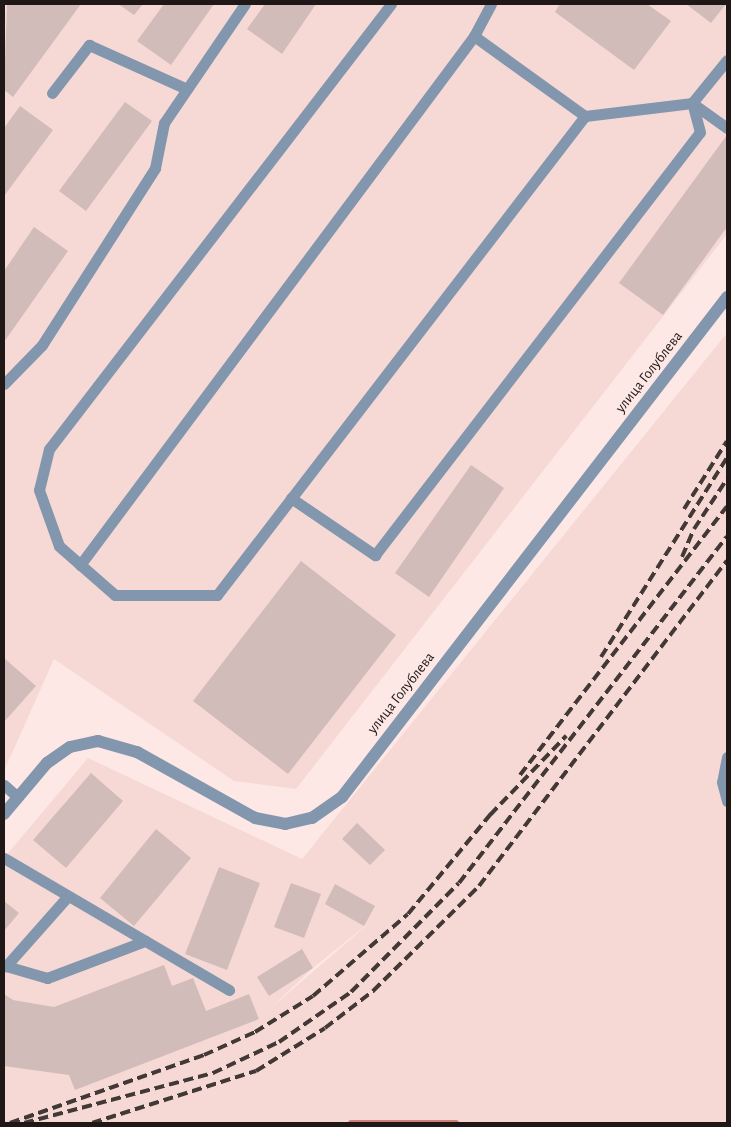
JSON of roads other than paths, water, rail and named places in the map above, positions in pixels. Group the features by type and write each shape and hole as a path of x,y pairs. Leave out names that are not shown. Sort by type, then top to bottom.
{"street":[{"name":"улица Голублева","path":"4,814 47,763 70,747 98,741 137,752 255,818 285,824 312,818 342,796 727,297"}],"lane":[{"path":"4,384 42,345 155,168 164,123 245,4"},
{"path":"391,4 49,449 39,490 59,546 115,595 217,595 585,116"},
{"path":"80,565 474,36 491,4"},
{"path":"474,36 585,116 692,103 727,128"},
{"path":"52,93 89,45 187,89"},
{"path":"692,103 727,60"},
{"path":"291,498 374,555 700,132 692,103"},
{"path":"727,757 722,782 727,801"},
{"path":"4,785 18,797"},
{"path":"4,858 229,990"},
{"path":"68,896 6,966 47,978 145,941"}],"waterway":[{"path":"351,1123 456,1123"}],"railway":[{"path":"684,509 727,441"},
{"path":"601,657 727,458"},
{"path":"682,557 694,529 727,479"},
{"path":"520,775 727,506"},
{"path":"24,1123 213,1073 279,1042 351,992 459,883 727,536"},
{"path":"92,1123 256,1071 325,1028 373,991 479,886 727,561"},
{"path":"10,1123 204,1055 255,1032 313,996 408,914 490,815 566,736"}]}
